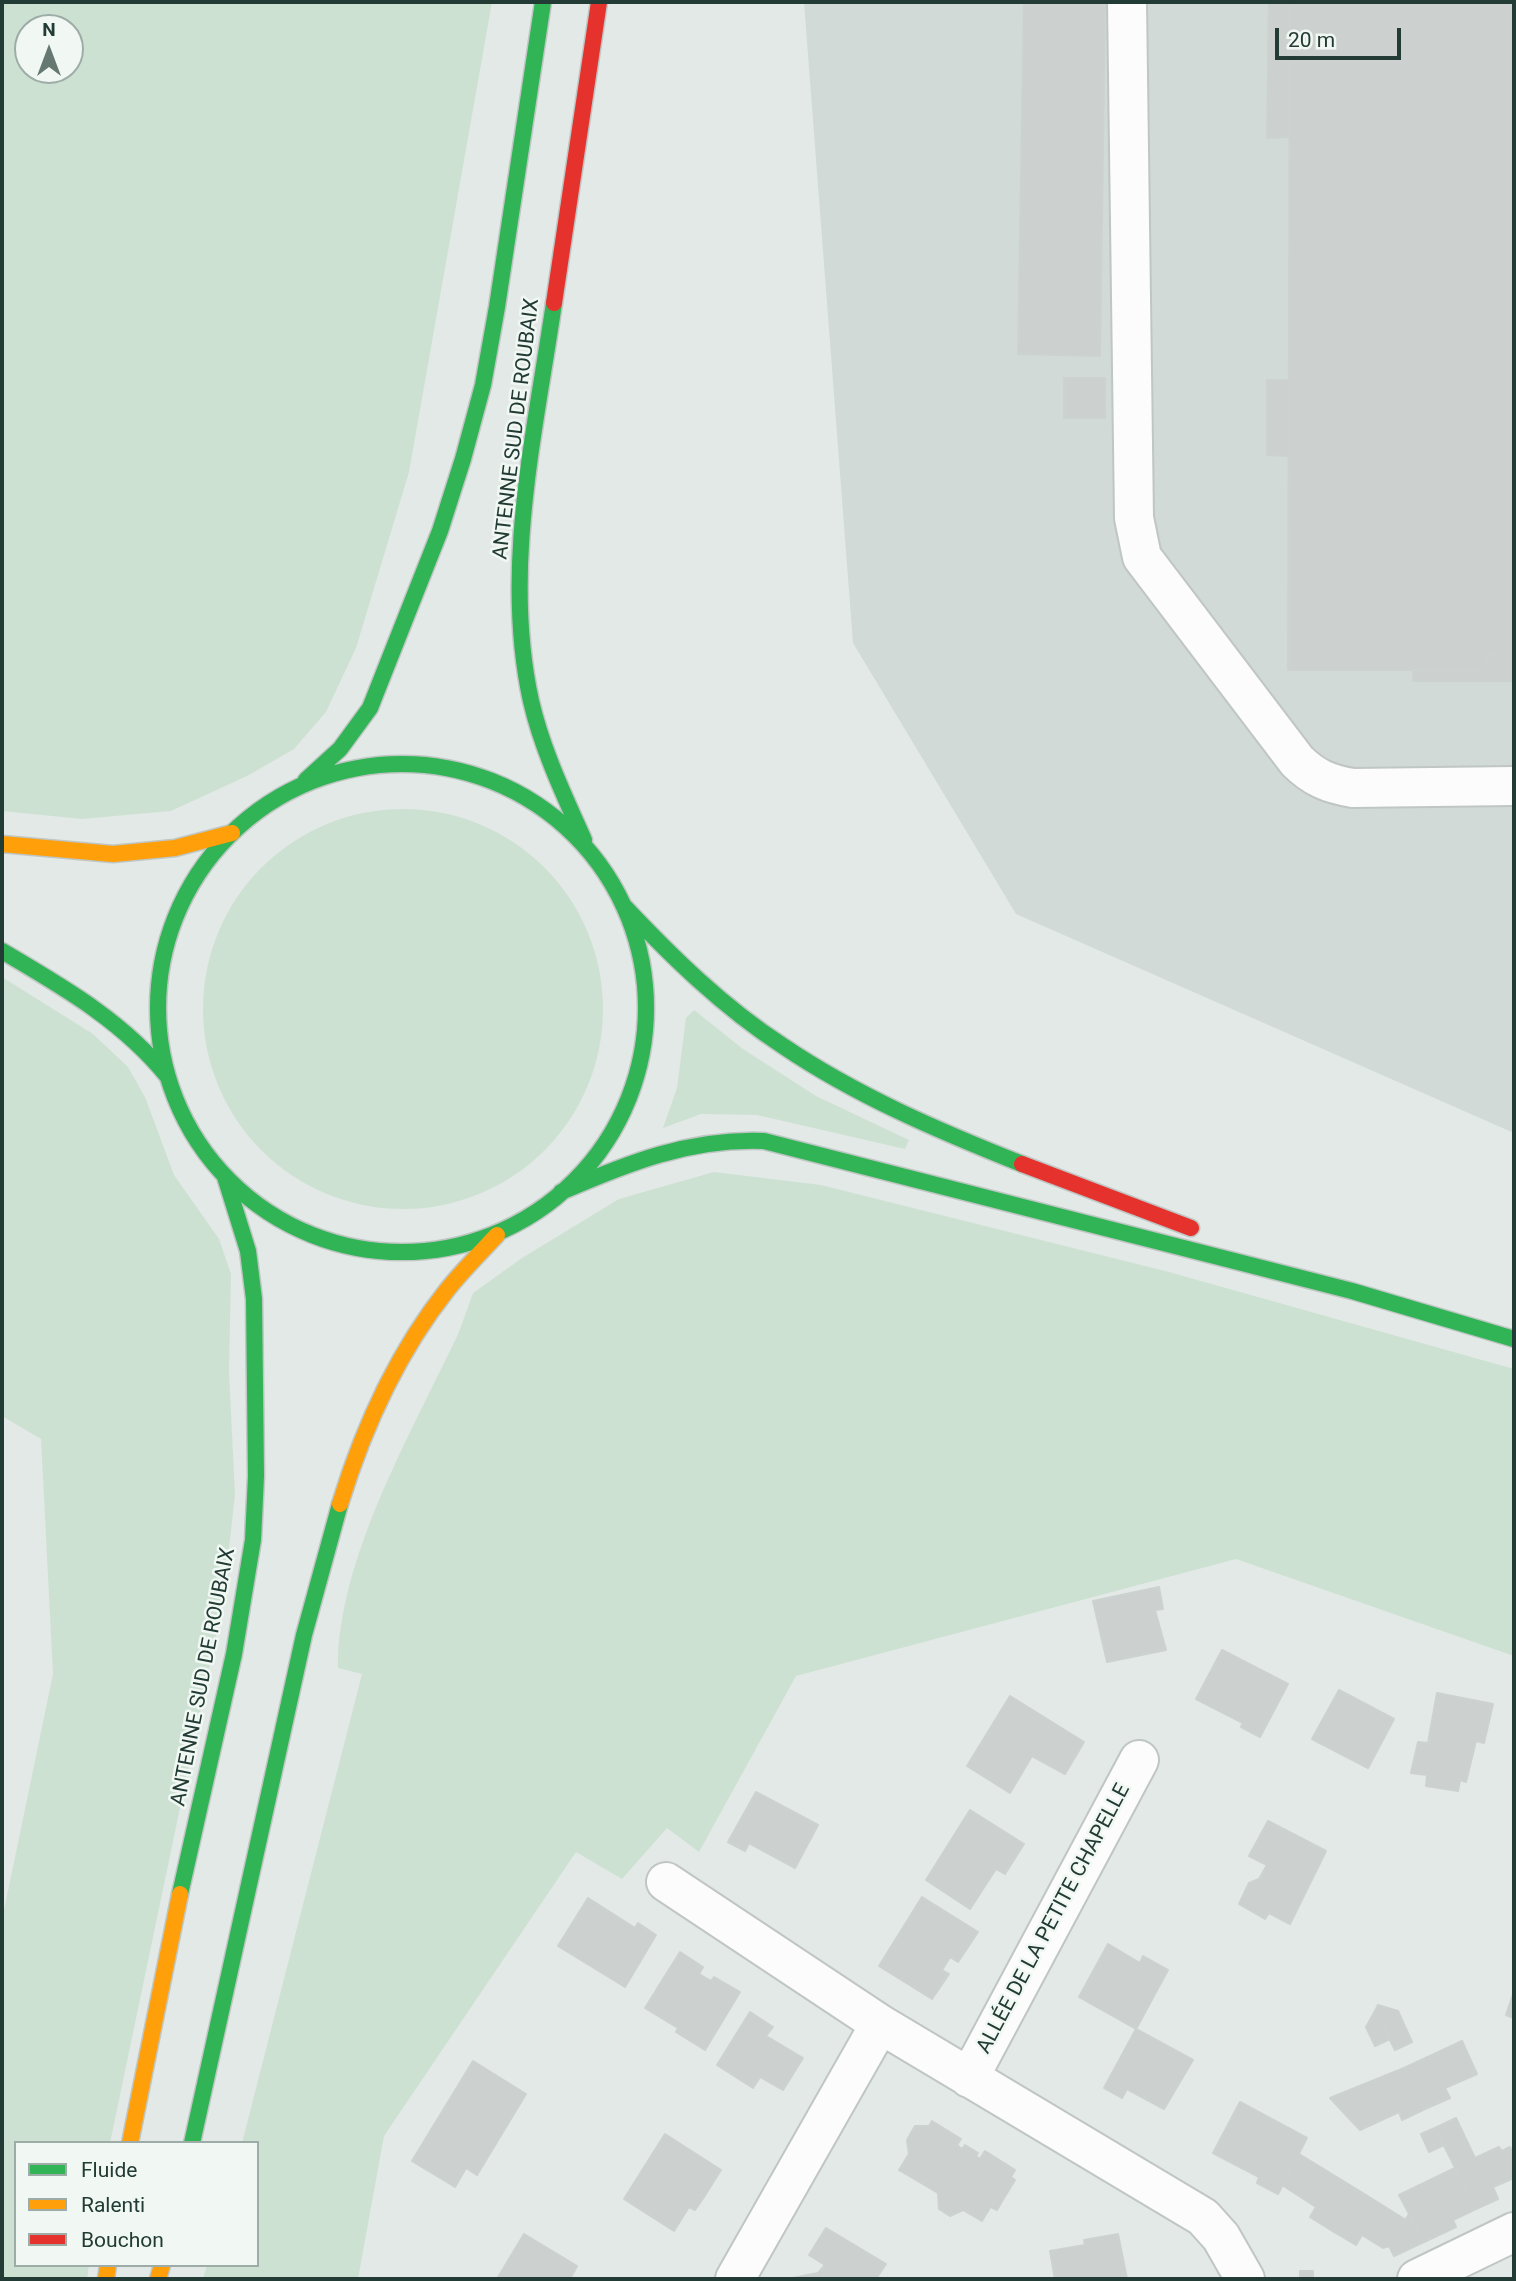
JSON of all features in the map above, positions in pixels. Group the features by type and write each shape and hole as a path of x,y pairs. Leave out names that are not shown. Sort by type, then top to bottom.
{"main road":[{"name":"ANTENNE SUD DE ROUBAIX","path":"294,789 340,749 370,708 440,531 463,459 483,385 497,307 543,2"},
{"name":"ANTENNE SUD DE ROUBAIX","path":"589,852 542,742 533,709 523,650 520,573 528,476 599,2"},
{"path":"623,905 639,950 646,1012 640,1059 631,1090 611,1133 594,1159 561,1192 533,1213 503,1229 467,1243 430,1250 392,1251 355,1247 318,1237 284,1221 252,1201 224,1175 190,1130 168,1077 160,1041 157,1003 165,947 186,893 206,862 232,833 261,809 294,789 324,777 372,766 404,765 452,770 499,785 528,799 554,818 589,852 623,905 700,983 783,1046 843,1081 948,1132 1200,1231"},
{"path":"2,844 113,854 175,848 232,833"},
{"path":"2,951 119,1025 153,1056 168,1077"},
{"path":"561,1192 678,1145 719,1140 764,1141 1352,1291 1514,1339"},
{"name":"ANTENNE SUD DE ROUBAIX","path":"130,2141 161,1977 234,1654 253,1540 256,1476 254,1299 248,1251 224,1175"},
{"path":"192,2141 312,1599 339,1501 413,1337 443,1293 503,1229"},
{"path":"1226,1241 1352,1291"}],"street":[{"path":"1127,2 1134,518 1142,556 1297,761 1312,775 1332,785 1353,788 1514,786"},
{"name":"ALLÉE DE LA PETITE CHAPELLE","path":"969,2078 1139,1760"},
{"name":"ALLÉE DE LA PETITE CHAPELLE","path":"666,1882 880,2025 1203,2217 1222,2237 1245,2279"},
{"path":"735,2279 880,2025"},
{"path":"1417,2279 1514,2232"}],"shaded area":[{"path":"804,2 1514,2 1514,1133 1016,914 853,643"}],"green space":[{"path":"2,2 492,2 409,472 356,648 326,712 294,749 247,776 171,811 82,819 2,811"},
{"path":"403,809 442,813 479,825 514,843 544,868 569,898 587,933 599,970 603,1009 599,1048 587,1085 569,1120 544,1150 514,1175 479,1193 442,1205 403,1209 364,1205 327,1193 292,1175 262,1150 237,1120 219,1085 207,1048 203,1009 207,970 219,933 237,898 262,868 292,843 327,825 364,813"},
{"path":"2,977 93,1034 128,1067 145,1097 174,1175 219,1239 231,1274 229,1371 235,1495 223,1602 110,2141 14,2141 14,2267 89,2267 87,2279 2,2279 2,1920 53,1674 41,1439 2,1416"},
{"path":"694,1010 743,1049 816,1096 909,1140 905,1149 757,1115 701,1114 663,1128 677,1088 686,1018"},
{"path":"714,1172 821,1185 1169,1272 1514,1369 1514,1656 1236,1559 796,1676 699,1852 667,1828 622,1879 576,1852 384,2136 358,2279 203,2279 206,2267 259,2267 259,2141 243,2141 362,1674 338,1668 341,1626 350,1583 364,1540 400,1453 459,1332 473,1293 522,1258 619,1199"}],"building":[{"path":"1024,2 1105,2 1100,356 1018,354"},
{"path":"1269,2 1290,2 1289,137 1267,138"},
{"path":"1290,2 1514,2 1514,656 1486,655 1487,670 1288,670"},
{"path":"1064,378 1105,378 1105,418 1064,418"},
{"path":"1267,380 1289,380 1289,456 1267,455"},
{"path":"1486,655 1514,656 1514,681 1413,681 1413,670 1487,670"},
{"path":"1159,1587 1163,1609 1155,1610 1166,1650 1107,1662 1093,1601"},
{"path":"1222,1650 1288,1684 1260,1737 1241,1727 1243,1723 1196,1699"},
{"path":"1339,1690 1394,1719 1368,1768 1312,1739"},
{"path":"1437,1693 1493,1704 1484,1743 1476,1741 1466,1782 1460,1780 1458,1791 1426,1786 1427,1775 1411,1773 1418,1742 1428,1743"},
{"path":"1010,1696 1084,1742 1065,1774 1032,1756 1010,1793 967,1766"},
{"path":"756,1792 818,1825 795,1868 749,1843 745,1851 728,1842"},
{"path":"970,1810 1024,1844 1005,1874 996,1869 970,1909 926,1880"},
{"path":"1268,1821 1326,1851 1290,1924 1269,1913 1265,1919 1239,1904 1249,1883 1259,1879 1267,1865 1249,1856"},
{"path":"922,1897 978,1932 958,1962 950,1957 942,1970 949,1974 932,1999 879,1966"},
{"path":"588,1898 635,1928 638,1923 656,1935 625,1987 558,1946"},
{"path":"1108,1944 1140,1963 1143,1956 1168,1970 1136,2029 1079,1997"},
{"path":"680,1952 703,1967 699,1974 711,1981 714,1977 740,1992 705,2050 676,2032 678,2028 645,2008"},
{"path":"1514,1991 1514,2018 1506,2015"},
{"path":"1378,2005 1398,2011 1412,2042 1395,2050 1375,2011"},
{"path":"1375,2011 1390,2039 1375,2046 1366,2027"},
{"path":"750,2012 773,2027 766,2036 803,2058 783,2090 760,2077 753,2088 717,2065"},
{"path":"1136,2029 1193,2060 1164,2109 1127,2089 1122,2098 1104,2088"},
{"path":"1462,2041 1477,2074 1445,2088 1450,2098 1425,2109 1404,2068"},
{"path":"473,2061 526,2094 477,2175 466,2168 455,2187 412,2161"},
{"path":"1404,2068 1425,2109 1402,2120 1399,2112 1360,2130 1330,2098"},
{"path":"1240,2102 1307,2138 1278,2194 1257,2183 1259,2177 1213,2153"},
{"path":"1456,2118 1475,2158 1499,2147 1502,2151 1510,2147 1514,2155 1514,2178 1493,2187 1498,2199 1476,2209 1435,2128"},
{"path":"932,2121 961,2139 957,2145 962,2149 965,2145 978,2153 976,2156 980,2159 985,2151 1015,2170 1011,2177 1015,2180 1004,2198 998,2194 982,2221 963,2210 950,2216 939,2209 938,2193 899,2170 909,2154 907,2140 915,2126 929,2126"},
{"path":"1435,2128 1444,2145 1429,2152 1421,2134"},
{"path":"665,2134 721,2170 704,2197 697,2194 674,2231 624,2199"},
{"path":"1299,2154 1358,2190 1334,2232 1310,2217 1316,2207 1282,2185"},
{"path":"1455,2168 1476,2209 1453,2220 1456,2227 1424,2242 1399,2195"},
{"path":"1358,2190 1406,2220 1389,2246 1383,2248 1362,2235 1356,2245 1334,2232"},
{"path":"697,2194 704,2197 695,2210 689,2207"},
{"path":"998,2194 1004,2198 997,2210 991,2207"},
{"path":"1409,2214 1424,2242 1394,2256 1389,2246"},
{"path":"826,2228 886,2264 876,2279 788,2279 818,2273 825,2265 809,2255"},
{"path":"524,2234 577,2266 570,2279 497,2279"},
{"path":"1118,2234 1127,2279 1055,2279 1050,2251 1085,2245 1084,2240"},
{"path":"1300,2271 1313,2271 1313,2279 1300,2279"}],"traffic: fast":[{"path":"306,780 340,749 370,708 440,531 463,459 483,385 497,307 543,2"},
{"path":"554,303 524,502 520,602 523,652 531,701 554,772 584,840"},
{"path":"402,764 450,769 495,783 537,805 574,836 605,873 627,915 641,960 646,1008 641,1056 627,1101 605,1143 574,1180 537,1211 495,1233 450,1247 402,1252 354,1247 309,1233 267,1211 230,1180 199,1143 177,1101 163,1056 158,1008 163,960 177,915 199,873 230,836 267,805 309,783 354,769 402,764"},
{"path":"623,905 699,980 740,1015 783,1046 869,1097 1022,1164"},
{"path":"2,951 91,1006 132,1039 168,1077"},
{"path":"561,1192 660,1154 710,1144 764,1141 1352,1291 1514,1339"},
{"path":"180,1894 234,1654 253,1540 256,1476 254,1299 248,1251 225,1177"},
{"path":"192,2141 304,1635 340,1504"}],"traffic: slow":[{"path":"2,844 113,854 175,848 232,833"},
{"path":"340,1504 371,1420 413,1339 447,1290 497,1235"},
{"path":"130,2141 180,1894"},
{"path":"106,2279 108,2267"},
{"path":"158,2279 161,2267"}],"traffic: jam":[{"path":"554,303 599,2"},
{"path":"1022,1164 1191,1228"}]}
